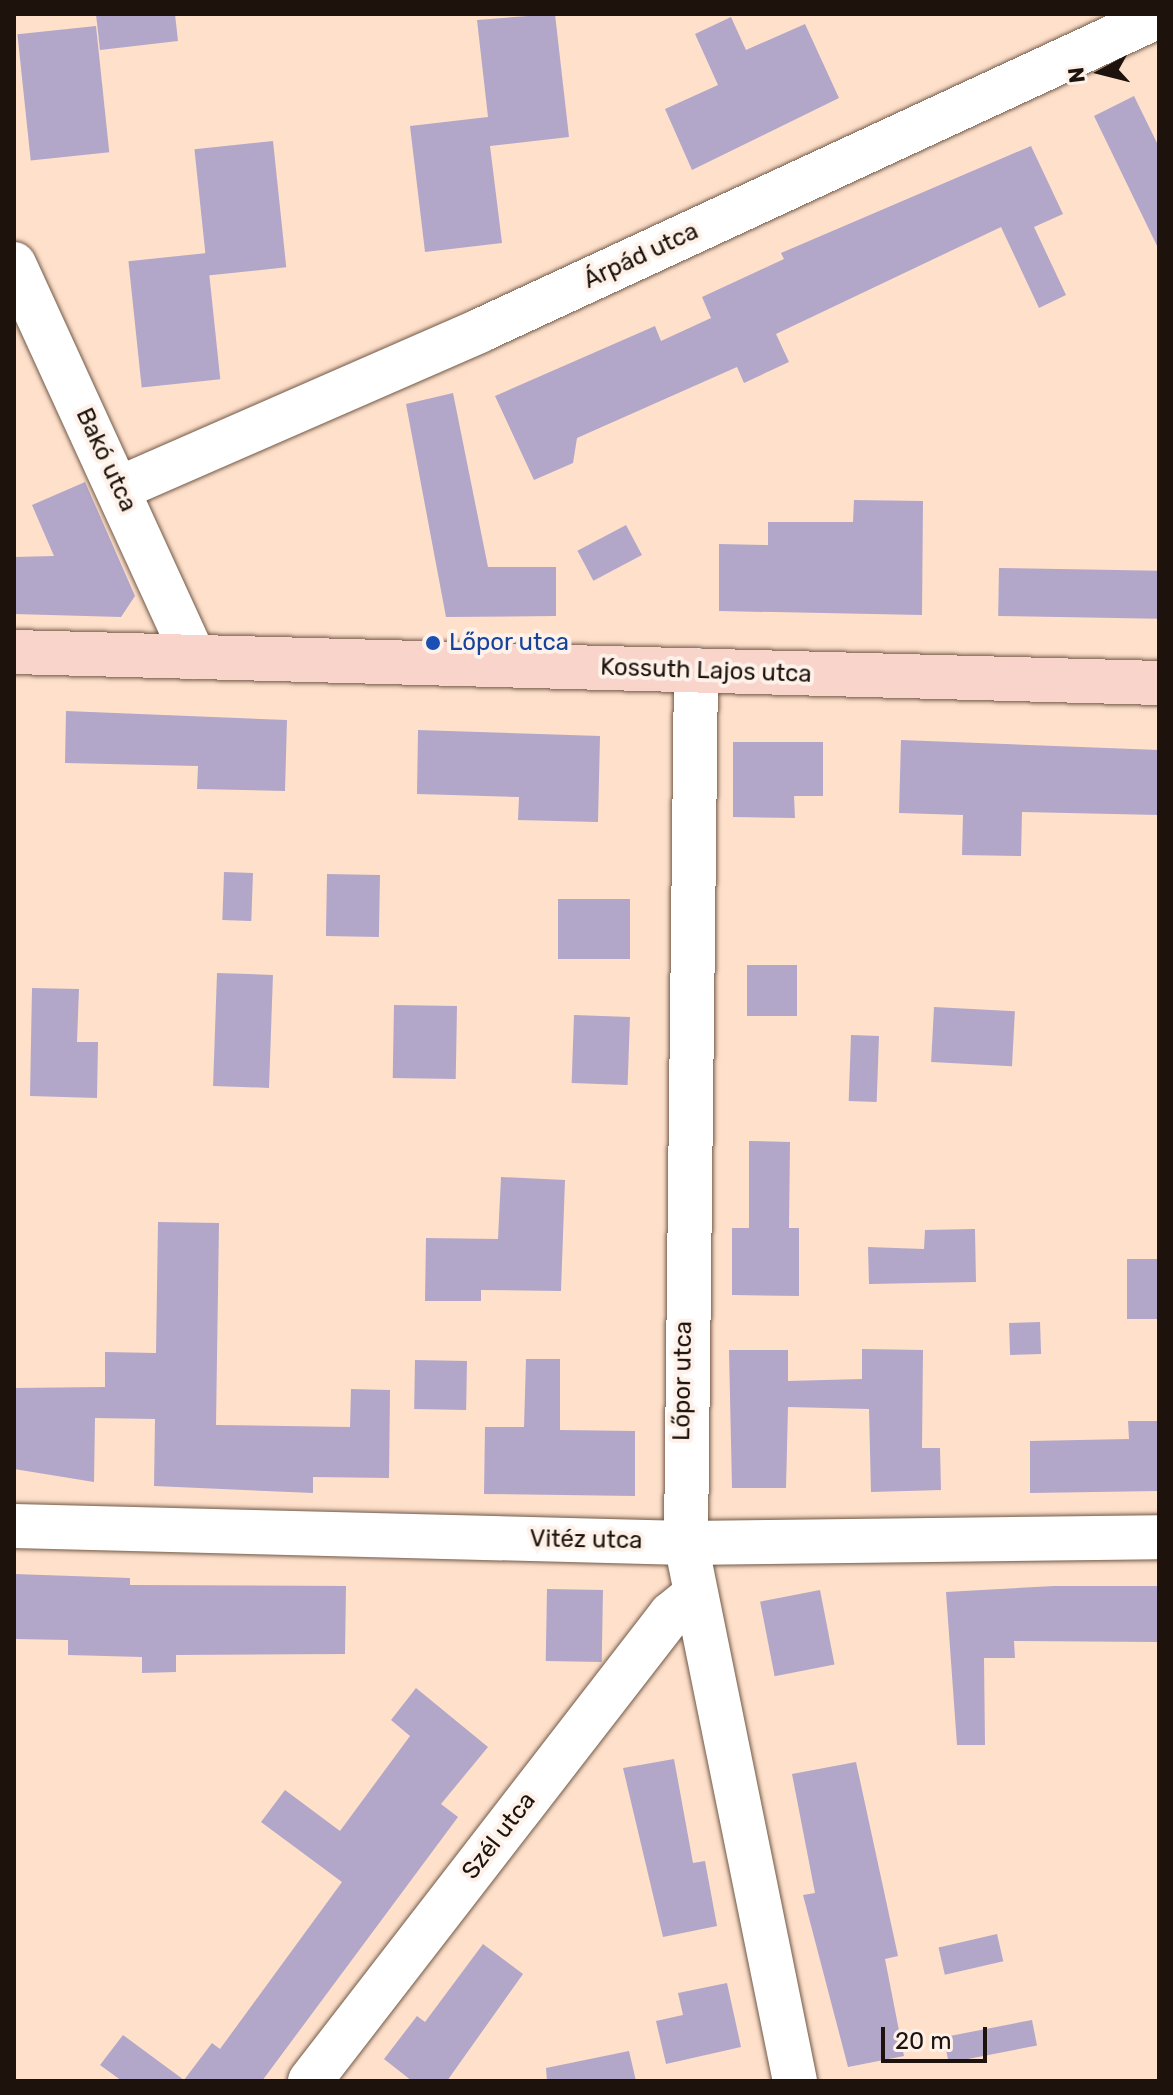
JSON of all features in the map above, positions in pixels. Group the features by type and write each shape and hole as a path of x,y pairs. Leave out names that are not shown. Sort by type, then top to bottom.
{"main road":[{"name":"Kossuth Lajos utca","path":"14,652 1159,683"}],"street":[{"name":"Árpád utca","path":"120,488 479,331 1159,16"},
{"name":"Bakó utca","path":"14,264 120,488 194,657"},
{"name":"Lőpor utca","path":"696,670 686,1543 693,1596 795,2081"},
{"name":"Vitéz utca","path":"14,1526 686,1543 1159,1537"},
{"name":"Szél utca","path":"310,2081 671,1614 693,1596"}],"building":[{"path":"96,14 175,14 178,41 100,50"},
{"path":"555,14 569,137 490,146 502,243 425,252 410,126 488,117 477,20"},
{"path":"731,17 746,50 805,24 839,98 692,170 665,109 718,85 695,34"},
{"path":"96,26 109,152 31,161 17,34"},
{"path":"1134,96 1159,147 1159,250 1094,116"},
{"path":"273,141 286,267 208,276 194,149"},
{"path":"1031,146 1063,214 1034,227 1066,295 1039,308 1001,227 776,334 789,362 744,383 737,367 577,438 573,463 534,480 495,396 655,326 661,341 711,318 702,297 784,259 781,253"},
{"path":"207,253 220,379 142,388 128,261"},
{"path":"453,393 488,567 556,567 556,616 446,617 406,404"},
{"path":"85,482 135,596 121,617 14,614 14,557 54,556 32,505"},
{"path":"854,500 923,501 922,615 719,611 719,544 768,545 768,522 853,522"},
{"path":"626,525 642,555 593,581 577,551"},
{"path":"999,568 1159,571 1158,619 998,616"},
{"path":"66,711 287,720 285,791 197,789 198,766 65,763"},
{"path":"418,730 600,736 598,822 518,820 519,797 417,794"},
{"path":"901,740 1159,750 1159,815 1022,812 1021,856 962,855 963,815 899,813"},
{"path":"733,742 823,742 823,796 794,796 795,818 733,817"},
{"path":"224,872 253,873 251,921 222,920"},
{"path":"327,874 380,875 379,937 326,936"},
{"path":"558,899 630,899 630,959 558,959"},
{"path":"747,965 797,965 797,1016 747,1016"},
{"path":"217,973 273,975 269,1088 213,1086"},
{"path":"32,988 79,989 77,1042 98,1042 97,1098 30,1096"},
{"path":"394,1005 457,1006 456,1079 393,1078"},
{"path":"934,1007 1015,1011 1012,1066 931,1062"},
{"path":"574,1015 630,1017 628,1085 572,1083"},
{"path":"851,1035 879,1036 877,1102 849,1101"},
{"path":"749,1141 790,1142 789,1228 799,1228 799,1296 732,1295 732,1228 749,1228"},
{"path":"501,1177 565,1180 561,1291 481,1290 481,1301 425,1301 426,1238 498,1239"},
{"path":"158,1222 219,1223 216,1425 350,1427 351,1389 390,1390 389,1478 313,1477 313,1493 154,1486 155,1419 95,1418 94,1482 14,1469 14,1388 105,1387 105,1352 156,1353"},
{"path":"975,1229 976,1282 869,1284 868,1247 924,1249 925,1230"},
{"path":"1127,1259 1157,1259 1157,1319 1127,1319"},
{"path":"1040,1322 1041,1354 1010,1355 1009,1323"},
{"path":"862,1349 923,1350 922,1448 940,1448 941,1490 871,1492 869,1409 788,1407 786,1488 732,1488 729,1350 788,1350 788,1381 862,1379"},
{"path":"526,1359 560,1359 560,1430 635,1431 635,1496 484,1494 485,1427 524,1427"},
{"path":"415,1360 467,1361 466,1410 414,1409"},
{"path":"1128,1421 1159,1421 1159,1491 1030,1493 1030,1441 1129,1439"},
{"path":"14,1574 130,1578 130,1585 346,1586 345,1654 176,1655 176,1672 142,1673 142,1657 68,1655 68,1640 14,1639"},
{"path":"1054,1586 1159,1586 1159,1642 1014,1641 1015,1658 984,1658 985,1745 957,1745 946,1592"},
{"path":"547,1589 603,1590 602,1662 546,1661"},
{"path":"820,1590 835,1665 775,1676 760,1602"},
{"path":"416,1688 488,1747 441,1804 458,1817 262,2081 122,2081 100,2065 123,2035 184,2080 212,2043 220,2049 342,1882 261,1822 285,1790 340,1831 410,1736 391,1720"},
{"path":"674,1759 693,1863 705,1861 717,1926 663,1937 623,1768"},
{"path":"856,1762 898,1956 885,1959 904,2056 848,2067 803,1895 815,1893 792,1774"},
{"path":"997,1934 1003,1961 945,1975 939,1947"},
{"path":"483,1944 523,1974 447,2081 412,2081 384,2059 417,2016 425,2022"},
{"path":"727,1983 741,2047 666,2064 656,2021 683,2015 678,1993"},
{"path":"1032,2020 1037,2046 949,2063 944,2037"},
{"path":"629,2051 636,2081 547,2081 546,2068"}],"place":[{"name":"Lőpor utca","path":"433,643"}]}
